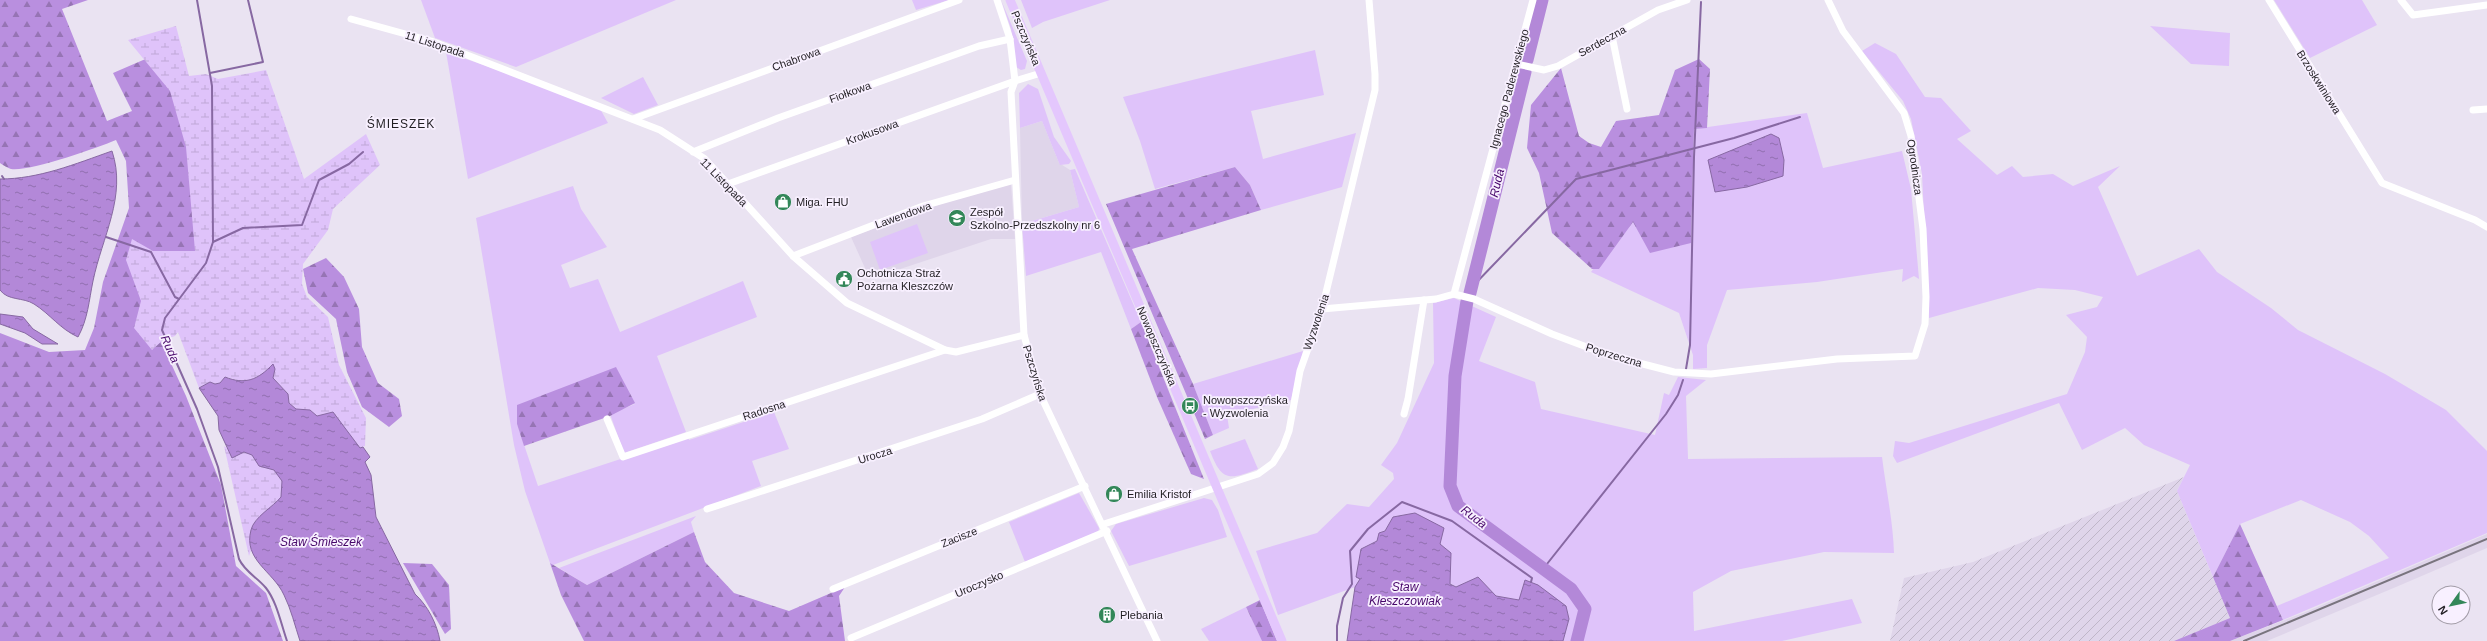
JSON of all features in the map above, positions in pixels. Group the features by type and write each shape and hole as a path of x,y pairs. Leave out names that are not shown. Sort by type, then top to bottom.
{"main road":[{"name":"Pszczyńska","path":"1010,0 1040,73"},
{"name":"Nowopszczyńska","path":"1040,73 1282,641"}],"street":[{"name":"Chabrowa","path":"633,119 959,0"},
{"name":"Pszczyńska","path":"997,0 1010,39 1015,81 1011,92 1011,101 1024,335 1040,394 1105,527 1157,641"},
{"name":"Wyzwolenia","path":"1105,527 1258,474 1273,463 1283,447 1289,430 1300,371 1322,309 1375,90 1369,0"},
{"name":"Ignacego Paderewskiego","path":"1454,294 1517,64 1532,0"},
{"name":"Serdeczna","path":"1517,64 1544,70 1558,66 1658,10 1686,0"},
{"name":"Ogrodnicza","path":"1828,0 1843,31 1904,113 1911,136 1917,170 1926,297 1925,324 1915,356"},
{"name":"Brzoskwiniowa","path":"2269,0 2382,183 2475,220 2487,227"},
{"path":"2401,0 2413,15 2487,5"},
{"name":"11 Listopada","path":"351,19 431,41 660,130 705,159 792,256 847,303 945,350 956,352 1024,335"},
{"path":"1612,36 1627,109"},
{"name":"Fiołkowa","path":"693,152 778,118 971,49 1010,39"},
{"name":"Pszczyńska","path":"1015,81 1040,73"},
{"name":"Krokusowa","path":"728,184 1015,81"},
{"path":"2473,110 2487,109"},
{"name":"Lawendowa","path":"792,256 923,206 1015,180"},
{"name":"Poprzeczna","path":"1322,309 1424,300 1454,294 1474,299 1552,334 1600,352 1674,372 1711,374 1837,359 1915,356"},
{"path":"1404,414 1408,399 1424,300"},
{"name":"Radosna","path":"607,419 622,457 945,350"},
{"name":"Urocza","path":"707,508 968,424 1040,394"},
{"name":"Zacisze","path":"833,589 1084,486"},
{"name":"Uroczysko","path":"851,638 1105,527"}],"shaded area":[{"path":"1042,121 1059,163 1070,170 1079,207 1022,224 1020,128"},
{"name":"Zespół Szkolno-Przedszkolny nr 6","path":"1011,184 1015,239 991,239 870,279 851,237 952,200"},
{"path":"2184,477 2177,491 2230,618 2174,641 1890,641 1904,578 1973,562"},
{"path":"2487,534 2487,548 2267,641 2230,641 2308,611"}],"green space":[{"path":"0,0 88,0 62,9 107,121 132,111 113,73 164,51 195,120 201,262 153,324 186,396 221,485 236,566 266,593 283,641 0,641 0,333 49,352 85,350 94,328 103,282 129,208 126,161 116,140 32,167 11,169 0,163"},
{"path":"421,0 676,0 516,67 435,38"},
{"path":"912,0 949,0 916,10"},
{"path":"1001,0 1027,61 1025,69 1021,70 1016,67 1011,29"},
{"path":"1021,0 1110,0 1043,22 1032,28"},
{"path":"1537,0 1544,0 1521,61"},
{"path":"2274,0 2362,0 2377,25 2310,58"},
{"path":"176,26 189,76 206,74 218,79 266,70 304,179 366,134 380,165 333,209 328,230 303,264 302,284 307,297 328,317 339,365 366,418 365,446 360,448 333,412 317,416 310,410 296,409 289,403 288,394 273,378 275,369 245,382 225,377 220,383 215,384 210,382 199,388 178,332 175,336 163,340 152,350 134,328 141,301 126,260 132,239 153,251 195,251 186,147 170,91 128,40"},
{"path":"2150,26 2230,33 2229,66 2191,64"},
{"path":"1875,43 1896,54 1925,97 1941,98 1971,131 1957,139 1997,175 2012,166 2023,177 2053,174 2073,186 2120,166 2098,187 2137,276 2199,249 2217,272 2271,308 2298,330 2385,374 2446,410 2487,451 2487,533 2283,620 2277,606 2389,558 2369,536 2350,522 2301,500 2240,524 2213,577 2177,491 2190,465 2144,445 2125,428 2082,450 2059,403 1897,463 1893,456 1895,441 1909,443 2067,394 2085,352 2087,337 2066,315 2097,307 2103,297 2075,290 2038,288 1929,318 1922,174 1911,119 1903,101 1862,51"},
{"path":"1315,50 1324,95 1251,111 1263,159 1356,133 1342,187 1261,210 1250,185 1235,167 1155,189 1140,141 1123,97"},
{"path":"446,52 598,105 608,123 468,179"},
{"path":"1699,59 1710,69 1707,128 1694,129 1691,243 1650,253 1633,222 1599,269 1592,269 1552,233 1539,173 1527,148 1531,105 1561,68 1579,136 1589,143 1601,147 1616,121 1659,115 1675,70"},
{"path":"643,77 658,105 634,114 601,98"},
{"path":"1028,84 1038,89 1054,137 1071,161 1069,164 1060,165 1042,121 1020,128 1019,93"},
{"path":"1807,113 1823,168 1902,151 1911,189 1919,279 1914,276 1902,282 1903,269 1817,282 1727,290 1707,345 1707,368 1693,369 1693,355 1679,313 1591,272 1634,218 1691,243 1694,129"},
{"path":"1235,167 1250,185 1261,210 1132,249 1193,384 1213,435 1205,439 1106,204"},
{"path":"1075,169 1141,322 1131,329 1101,252 1026,276 1022,224 1079,207 1070,170"},
{"path":"573,186 581,209 607,247 561,265 570,288 598,279 620,332 743,281 757,317 657,356 686,432 624,453 610,414 635,404 517,424 538,486 688,437 689,440 774,412 789,449 752,461 761,486 553,565 550,563 525,491 514,445 476,218"},
{"path":"917,224 928,253 880,270 870,242"},
{"path":"326,258 344,277 359,309 362,347 378,383 399,399 402,416 389,427 362,407 347,372 336,319 308,293 303,269"},
{"path":"1454,298 1496,317 1479,361 1535,382 1541,409 1655,435 1664,393 1669,395 1678,377 1706,380 1686,396 1688,459 1882,457 1891,517 1894,553 1824,552 1731,571 1693,592 1694,631 1852,599 1862,623 1782,641 1563,641 1569,619 1520,600 1496,596 1478,577 1456,587 1450,583 1451,553 1440,544 1415,513 1393,517 1385,531 1379,533 1377,541 1361,549 1360,579 1355,587 1278,615 1256,551 1317,533 1347,504 1369,507 1394,479 1393,473 1381,465 1397,443 1434,363 1433,303"},
{"path":"1141,322 1204,479 1191,474 1157,397 1131,329"},
{"path":"1303,351 1291,400 1227,415 1229,428 1213,435 1193,384"},
{"path":"616,367 635,403 610,416 524,446 517,424 517,405"},
{"path":"1245,439 1258,469 1240,475 1228,476 1218,468 1210,451"},
{"path":"224,446 235,454 254,450 288,481 287,498 259,526 249,556"},
{"path":"1079,493 1099,528 1098,533 1025,562 1009,522"},
{"path":"1204,498 1212,500 1218,510 1227,537 1129,566 1111,531 1116,524"},
{"path":"696,516 691,522 694,532 587,585 559,568"},
{"path":"2240,524 2283,620 2230,641 2174,641 2230,618 2213,577"},
{"path":"694,532 705,562 734,593 789,611 845,587 839,596 845,641 584,641 561,595 550,563 587,585"},
{"path":"403,563 432,564 449,585 451,629 445,634"},
{"path":"1260,600 1277,641 1262,641 1246,607"},
{"path":"1246,607 1262,641 1209,641 1201,629"}],"water":[{"path":"1771,134 1779,138 1784,160 1783,176 1747,187 1715,192 1708,160"},
{"path":"112,151 116,168 117,184 115,200 112,216 93,281 86,316 78,337 60,326 34,304 25,300 7,296 0,290 0,179 43,174 71,166"},
{"path":"0,314 23,317 33,329 58,344 42,344 25,333 0,324"},
{"name":"Staw Śmieszek","path":"273,364 275,369 273,378 288,394 289,403 296,409 310,410 317,416 333,412 360,448 363,447 370,457 365,462 371,475 376,517 415,594 424,604 431,616 437,628 440,641 300,641 284,595 273,579 260,565 251,549 250,540 253,525 260,516 281,497 282,481 274,470 259,466 252,455 244,452 232,458 219,430 218,416 199,388 210,382 215,384 220,383 225,377 239,381 251,380 262,374"},
{"name":"Staw Kleszczowiak","path":"1415,513 1444,528 1440,544 1451,553 1450,584 1456,587 1478,577 1496,596 1519,600 1525,580 1538,585 1566,606 1569,619 1563,641 1347,641 1355,587 1360,579 1356,577 1361,549 1377,541 1379,533 1385,531 1393,517"}],"waterway":[{"name":"Ruda","path":"197,0 212,86 213,242 206,263 165,318 162,330 197,409 218,467 239,559 244,567 263,584 270,594 276,606 287,641"},
{"path":"210,73 263,62 248,0"},
{"name":"Ruda","path":"1527,60 1542,0"},
{"path":"1686,369 1690,345 1694,157 1701,2"},
{"name":"Ruda","path":"1470,293 1525,72"},
{"path":"1472,287 1576,179 1734,138 1800,117"},
{"path":"213,242 243,228 302,225 319,180 349,164 363,152"},
{"path":"106,237 151,252 175,297 179,299"},
{"name":"Ruda","path":"1467,301 1455,376 1450,486 1458,506 1571,589 1585,609 1577,641"},
{"path":"1543,569 1666,414 1678,395 1683,380"},
{"path":"1337,641 1337,626 1343,598 1352,584 1350,551 1368,529 1402,502 1452,521 1532,578 1531,582"}],"railway":[{"path":"2244,641 2487,539"}],"place":[{"name":"Miga. FHU","path":"783,202"},
{"name":"Zespół Szkolno-Przedszkolny nr 6","path":"957,218"},
{"name":"Ochotnicza Straż Pożarna Kleszczów","path":"844,279"},
{"name":"Nowopszczyńska - Wyzwolenia","path":"1190,406"},
{"name":"Emilia Kristof","path":"1114,494"},
{"name":"Plebania","path":"1107,615"}],"district":[{"name":"ŚMIESZEK","path":"401,124"}]}
